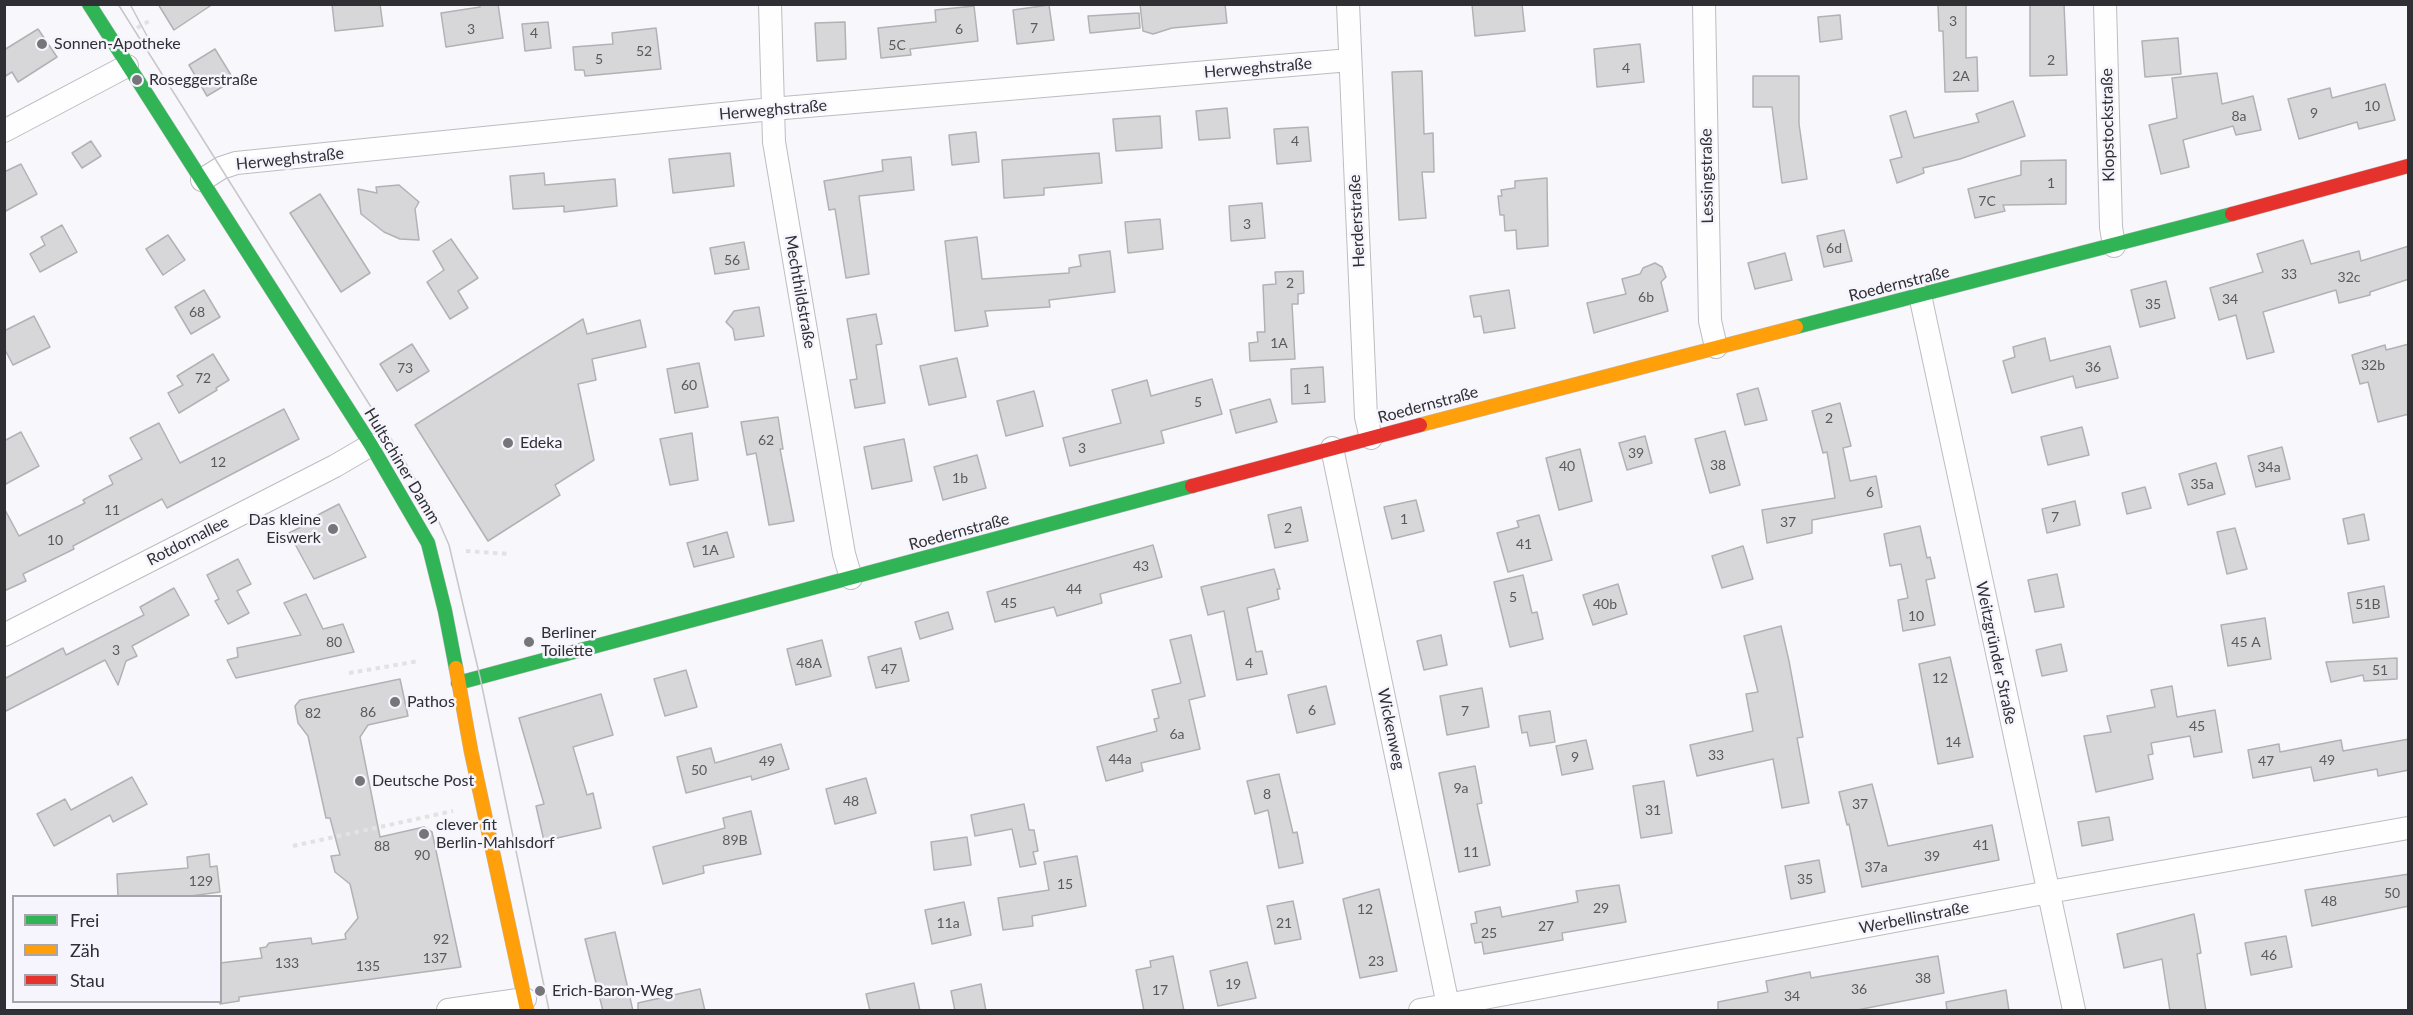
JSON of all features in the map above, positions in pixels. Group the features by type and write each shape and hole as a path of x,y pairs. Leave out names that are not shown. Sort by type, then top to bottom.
{"street":[{"name":"Hultschiner Damm","path":"89,4 371,445 428,543 445,612 526,1005"},
{"name":"Mechthildstraße","path":"770,4 774,142 844,554 851,578"},
{"name":"Herderstraße","path":"1348,4 1366,417 1371,438"},
{"name":"Lessingstraße","path":"1704,4 1710,321 1716,347"},
{"name":"Klopstockstraße","path":"2105,4 2110,227 2114,246"},
{"name":"Herweghstraße","path":"201,180 221,168 236,163 772,110 1350,60"},
{"path":"4,131 128,66"},
{"name":"Roedernstraße","path":"458,683 1332,448 2114,246 2409,166"},
{"name":"Weitzgründer Straße","path":"1920,296 2074,1011"},
{"name":"Rotdornallee","path":"4,635 345,461 371,445"},
{"name":"Wickenweg","path":"1332,448 1449,1008"},
{"name":"Werbellinstraße","path":"1420,1011 1449,1008 2049,892 2409,828"},
{"path":"448,1011 526,1005"}],"path":[{"path":"466,550 509,554"},
{"path":"349,673 419,661"},
{"path":"293,846 453,811"}],"building":[{"path":"158,4 213,4 174,30"},
{"path":"332,4 380,4 383,26 335,31"},
{"path":"480,4 498,4 503,38 446,47 441,13 480,7"},
{"path":"1140,4 1225,4 1227,23 1172,28 1153,34 1143,31"},
{"path":"1472,4 1522,4 1525,31 1475,36"},
{"path":"1938,4 1966,4 1966,58 1977,57 1978,91 1945,92 1943,31 1939,31"},
{"path":"2030,4 2064,4 2067,75 2030,76"},
{"path":"1049,5 1054,40 1017,44 1013,10"},
{"path":"974,6 978,41 910,49 911,55 881,58 878,28 936,22 935,10"},
{"path":"1139,13 1140,28 1090,33 1088,16"},
{"path":"1840,15 1842,39 1820,42 1818,17"},
{"path":"548,22 551,48 525,51 522,24"},
{"path":"845,22 846,59 817,61 815,23"},
{"path":"656,28 661,69 585,76 584,70 575,70 573,47 613,44 612,33"},
{"path":"38,29 57,57 18,82 12,72 4,77 4,50"},
{"path":"2178,38 2181,74 2145,77 2142,41"},
{"path":"1640,44 1644,82 1597,87 1594,49"},
{"path":"215,49 234,80 207,96 189,65"},
{"path":"1422,71 1424,134 1433,133 1434,172 1422,172 1426,218 1399,220 1392,72"},
{"path":"2217,73 2222,104 2253,96 2261,130 2236,135 2233,126 2183,140 2189,167 2161,174 2149,125 2177,118 2172,78"},
{"path":"1753,76 1799,76 1799,124 1807,179 1782,183 1772,107 1753,107"},
{"path":"2385,84 2395,120 2359,129 2357,122 2299,139 2288,99 2330,88 2332,98"},
{"path":"2013,101 2025,136 1960,159 1923,168 1924,173 1897,183 1890,160 1902,157 1890,116 1906,111 1914,138 1979,122 1976,114"},
{"path":"1227,108 1230,138 1199,140 1196,111"},
{"path":"1160,116 1162,148 1116,151 1113,119"},
{"path":"1308,127 1311,161 1277,164 1274,129"},
{"path":"976,132 979,162 952,165 949,135"},
{"path":"91,141 101,156 82,168 72,153"},
{"path":"730,153 734,186 673,193 669,159"},
{"path":"1099,153 1102,183 1044,188 1044,195 1004,198 1002,160"},
{"path":"911,157 914,190 859,196 869,274 846,278 835,209 829,210 824,181 883,171 882,160"},
{"path":"2066,160 2066,204 2003,205 2005,211 1975,218 1968,189 2021,175 2021,161"},
{"path":"21,164 37,194 4,212 4,172"},
{"path":"544,173 545,185 615,179 617,206 564,212 564,206 513,209 510,176"},
{"path":"1547,178 1548,246 1517,249 1516,230 1505,231 1504,215 1500,215 1498,196 1502,196 1501,190 1515,188 1515,181"},
{"path":"399,185 419,202 415,209 419,240 400,239 384,232 361,214 358,189 377,193 376,187"},
{"path":"320,194 370,273 341,292 290,213"},
{"path":"1262,203 1265,238 1231,241 1229,206"},
{"path":"1160,219 1163,249 1128,253 1125,222"},
{"path":"62,225 77,252 40,272 30,254 45,245 41,237"},
{"path":"1844,230 1852,261 1824,267 1817,236"},
{"path":"168,235 185,260 163,275 146,249"},
{"path":"977,237 982,279 1069,273 1069,268 1081,266 1079,255 1110,251 1115,292 1049,300 1050,307 985,311 988,326 955,331 945,241"},
{"path":"451,239 478,278 458,291 468,308 450,319 427,282 444,270 433,251"},
{"path":"2303,240 2311,264 2359,251 2361,261 2409,246 2409,279 2370,292 2370,295 2339,303 2336,290 2263,312 2274,352 2247,359 2236,315 2219,320 2210,288 2263,272 2257,254"},
{"path":"744,242 749,269 715,274 710,248"},
{"path":"1785,253 1792,280 1755,289 1748,263"},
{"path":"1655,263 1662,267 1666,277 1661,282 1668,311 1594,333 1587,303 1626,294 1622,279 1640,274 1643,268"},
{"path":"1303,271 1304,293 1298,294 1298,304 1292,304 1295,359 1250,361 1249,343 1258,342 1257,332 1265,332 1263,285 1276,284 1275,272"},
{"path":"2166,281 2175,318 2140,327 2131,290"},
{"path":"204,290 220,317 191,334 175,307"},
{"path":"1509,290 1515,328 1484,333 1481,316 1474,317 1470,296"},
{"path":"759,307 764,336 735,340 733,329 726,322 734,311"},
{"path":"876,314 882,344 876,345 885,403 855,408 850,380 857,379 847,319"},
{"path":"34,316 50,347 13,365 4,348 4,331"},
{"name":"Edeka","path":"583,319 587,334 640,320 646,347 592,359 596,380 578,384 594,460 555,485 560,495 488,541 415,425"},
{"path":"2045,338 2050,361 2110,346 2118,378 2076,388 2073,376 2012,393 2003,361 2015,357 2013,347"},
{"path":"412,344 429,371 397,391 380,364"},
{"path":"2409,344 2409,414 2378,422 2368,382 2360,384 2352,355 2385,345 2386,350"},
{"path":"213,354 229,380 179,413 168,393 183,385 177,376"},
{"path":"957,358 966,397 929,405 920,366"},
{"path":"699,363 708,407 675,413 667,369"},
{"path":"1323,367 1325,402 1292,404 1291,369"},
{"path":"1212,379 1222,414 1161,431 1164,443 1070,466 1063,438 1121,423 1112,390 1147,380 1151,396"},
{"path":"1758,388 1767,420 1745,425 1737,394"},
{"path":"1034,391 1043,426 1006,436 997,401"},
{"path":"1270,399 1277,422 1236,433 1230,410"},
{"path":"1840,403 1851,446 1843,448 1850,481 1876,476 1882,507 1812,520 1812,533 1767,543 1762,510 1835,498 1827,452 1823,453 1812,411"},
{"path":"284,409 299,439 167,508 162,499 73,546 74,549 23,574 26,581 4,591 4,508 19,536 85,503 83,500 113,484 109,476 142,459 130,438 159,423 180,463"},
{"path":"778,417 783,449 780,449 794,521 769,525 756,453 747,455 741,422"},
{"path":"2082,427 2089,455 2048,465 2041,437"},
{"path":"1725,431 1740,485 1710,493 1695,439"},
{"path":"21,432 39,466 4,485 4,441"},
{"path":"692,433 698,480 670,485 660,439"},
{"path":"1645,436 1652,463 1627,470 1619,443"},
{"path":"904,439 912,481 872,489 864,447"},
{"path":"2282,447 2290,479 2256,487 2248,456"},
{"path":"1580,449 1592,501 1559,510 1546,458"},
{"path":"977,455 986,488 943,500 934,467"},
{"path":"2216,463 2225,494 2188,505 2179,474"},
{"path":"2145,487 2151,508 2127,514 2122,493"},
{"path":"1416,500 1424,531 1392,539 1384,507"},
{"path":"2075,501 2080,525 2047,533 2042,509"},
{"path":"339,504 366,557 314,579 289,533"},
{"path":"1301,507 1308,541 1275,548 1268,515"},
{"path":"2364,514 2369,540 2348,544 2343,519"},
{"path":"1539,515 1552,560 1508,572 1497,533 1519,527 1517,521"},
{"path":"1920,526 1927,558 1930,557 1935,578 1926,580 1935,625 1903,631 1898,600 1908,598 1901,564 1890,566 1884,534"},
{"path":"2235,528 2247,569 2227,574 2217,532"},
{"path":"727,532 734,557 694,567 687,543"},
{"path":"1153,545 1162,577 1100,594 1102,603 1057,616 1054,607 995,622 987,592"},
{"path":"1743,546 1753,579 1722,588 1712,556"},
{"path":"238,559 251,584 237,591 249,613 228,624 215,601 219,599 207,575"},
{"path":"1274,569 1280,589 1277,589 1279,599 1247,608 1256,652 1262,651 1267,674 1237,680 1224,611 1208,615 1201,587"},
{"path":"2057,574 2064,607 2035,612 2028,580"},
{"path":"1523,575 1532,613 1537,612 1543,639 1510,647 1494,582"},
{"path":"1618,584 1627,614 1593,625 1583,595"},
{"path":"2384,586 2389,617 2353,623 2348,593"},
{"path":"174,588 189,615 132,646 137,656 126,661 118,685 105,660 4,712 4,679 63,648 66,655 144,615 140,607"},
{"path":"306,594 323,629 343,624 354,652 236,678 227,660 238,657 237,648 301,635 284,603"},
{"path":"948,612 953,629 920,639 915,622"},
{"path":"2265,618 2271,659 2228,666 2221,625"},
{"path":"1781,626 1803,737 1797,738 1809,803 1782,808 1773,759 1697,776 1690,745 1753,731 1746,694 1758,692 1744,636"},
{"path":"1191,635 1205,696 1189,700 1200,749 1141,763 1143,771 1106,781 1097,747 1157,731 1154,719 1159,718 1152,690 1181,683 1170,640"},
{"path":"1441,635 1447,665 1424,670 1417,641"},
{"path":"822,640 831,676 796,685 787,649"},
{"path":"2061,644 2067,671 2042,676 2036,650"},
{"path":"901,648 909,681 876,688 868,657"},
{"path":"1950,657 1973,757 1938,764 1919,664"},
{"path":"2397,658 2397,679 2364,681 2363,675 2331,682 2326,662"},
{"path":"686,670 697,707 665,716 654,679"},
{"path":"400,679 408,716 368,725 360,737 380,837 424,827 432,832 461,967 239,997 239,1001 220,1004 222,1003 222,963 262,958 260,948 266,947 269,943 311,938 312,944 346,939 345,934 358,918 350,884 335,872 331,856 340,855 330,818 326,818 308,736 298,723 295,706 300,700"},
{"path":"1326,686 1335,724 1297,733 1288,695"},
{"path":"2172,686 2177,717 2215,710 2222,752 2194,757 2190,736 2151,743 2153,754 2148,755 2153,779 2096,792 2084,736 2111,732 2107,716 2155,707 2151,690"},
{"path":"1482,688 1489,727 1447,735 1440,696"},
{"path":"601,694 613,735 573,747 587,795 593,793 601,828 544,841 536,806 544,804 519,718"},
{"path":"1550,711 1555,742 1530,746 1527,732 1522,733 1519,716"},
{"path":"2409,739 2409,770 2378,776 2377,769 2314,781 2311,767 2253,778 2248,750 2279,744 2280,752 2341,740 2343,751"},
{"path":"1586,740 1593,769 1562,775 1556,746"},
{"path":"781,744 789,769 752,780 751,776 686,793 677,757 711,748 715,763"},
{"path":"1475,766 1482,803 1477,804 1490,865 1459,872 1439,773"},
{"path":"1279,774 1293,833 1297,832 1303,863 1279,868 1268,810 1255,814 1247,781"},
{"path":"132,777 147,804 113,822 110,815 54,846 37,814 65,799 71,810"},
{"path":"866,778 876,813 835,824 826,789"},
{"path":"1664,781 1672,833 1641,838 1633,786"},
{"path":"1872,784 1888,846 1992,825 1999,860 1862,887 1849,824 1847,825 1839,792"},
{"path":"1024,804 1029,830 1034,830 1038,851 1033,852 1036,864 1020,867 1012,829 975,836 971,815"},
{"path":"751,811 761,854 703,866 704,873 663,884 653,847 725,828 723,818"},
{"path":"2109,817 2113,840 2082,846 2078,822"},
{"path":"967,837 971,865 934,870 931,842"},
{"path":"209,854 210,867 217,866 220,892 198,895 118,895 117,874 188,868 187,857"},
{"path":"1077,856 1086,906 1032,916 1033,926 1003,930 998,898 1049,890 1044,862"},
{"path":"1819,860 1825,892 1791,899 1785,866"},
{"path":"2409,874 2409,906 2312,926 2305,890"},
{"path":"1619,885 1626,922 1562,933 1563,940 1484,954 1482,942 1475,943 1471,924 1477,923 1475,912 1500,907 1502,917 1578,902 1576,891"},
{"path":"1379,889 1397,971 1360,978 1343,899"},
{"path":"1293,901 1301,939 1275,944 1267,906"},
{"path":"964,902 971,935 932,944 925,910"},
{"path":"2194,914 2201,953 2197,954 2206,1011 2170,1011 2162,959 2124,968 2117,934"},
{"path":"615,932 633,1011 603,1011 585,939"},
{"path":"2286,936 2292,967 2251,975 2245,943"},
{"path":"1173,956 1184,1011 1144,1011 1136,970 1151,967 1150,961"},
{"path":"1938,956 1944,993 1852,1011 1718,1011 1718,1002 1768,992 1766,981 1810,972 1811,978"},
{"path":"1247,962 1256,998 1218,1006 1210,971"},
{"path":"914,983 920,1011 870,1011 866,994"},
{"path":"981,984 986,1011 955,1011 951,991"},
{"path":"700,989 705,1011 638,1011 638,1003"},
{"path":"2006,990 2009,1011 1947,1011 1946,1002"}],"tram line":[{"path":"118,4 398,450 435,513 449,545 480,677 549,1010"},
{"path":"130,4 147,36"}],"traffic: fast":[{"path":"89,4 371,445 428,543 456,668"},
{"path":"1796,327 2232,214"},
{"path":"458,683 1192,486"}],"traffic: slow":[{"path":"1420,425 1796,327"},
{"path":"456,668 471,751 527,1010"}],"traffic: jam":[{"path":"2232,214 2408,166"},
{"path":"1192,486 1420,425"}],"place":[{"name":"Sonnen-Apotheke","path":"42,44"},
{"name":"Roseggerstraße","path":"137,80"},
{"name":"Edeka","path":"508,443"},
{"name":"Das kleine Eiswerk","path":"333,529"},
{"name":"Berliner Toilette","path":"529,642"},
{"name":"Pathos","path":"395,702"},
{"name":"Deutsche Post","path":"360,781"},
{"name":"clever fit Berlin-Mahlsdorf","path":"424,834"},
{"name":"Erich-Baron-Weg","path":"540,991"}]}
